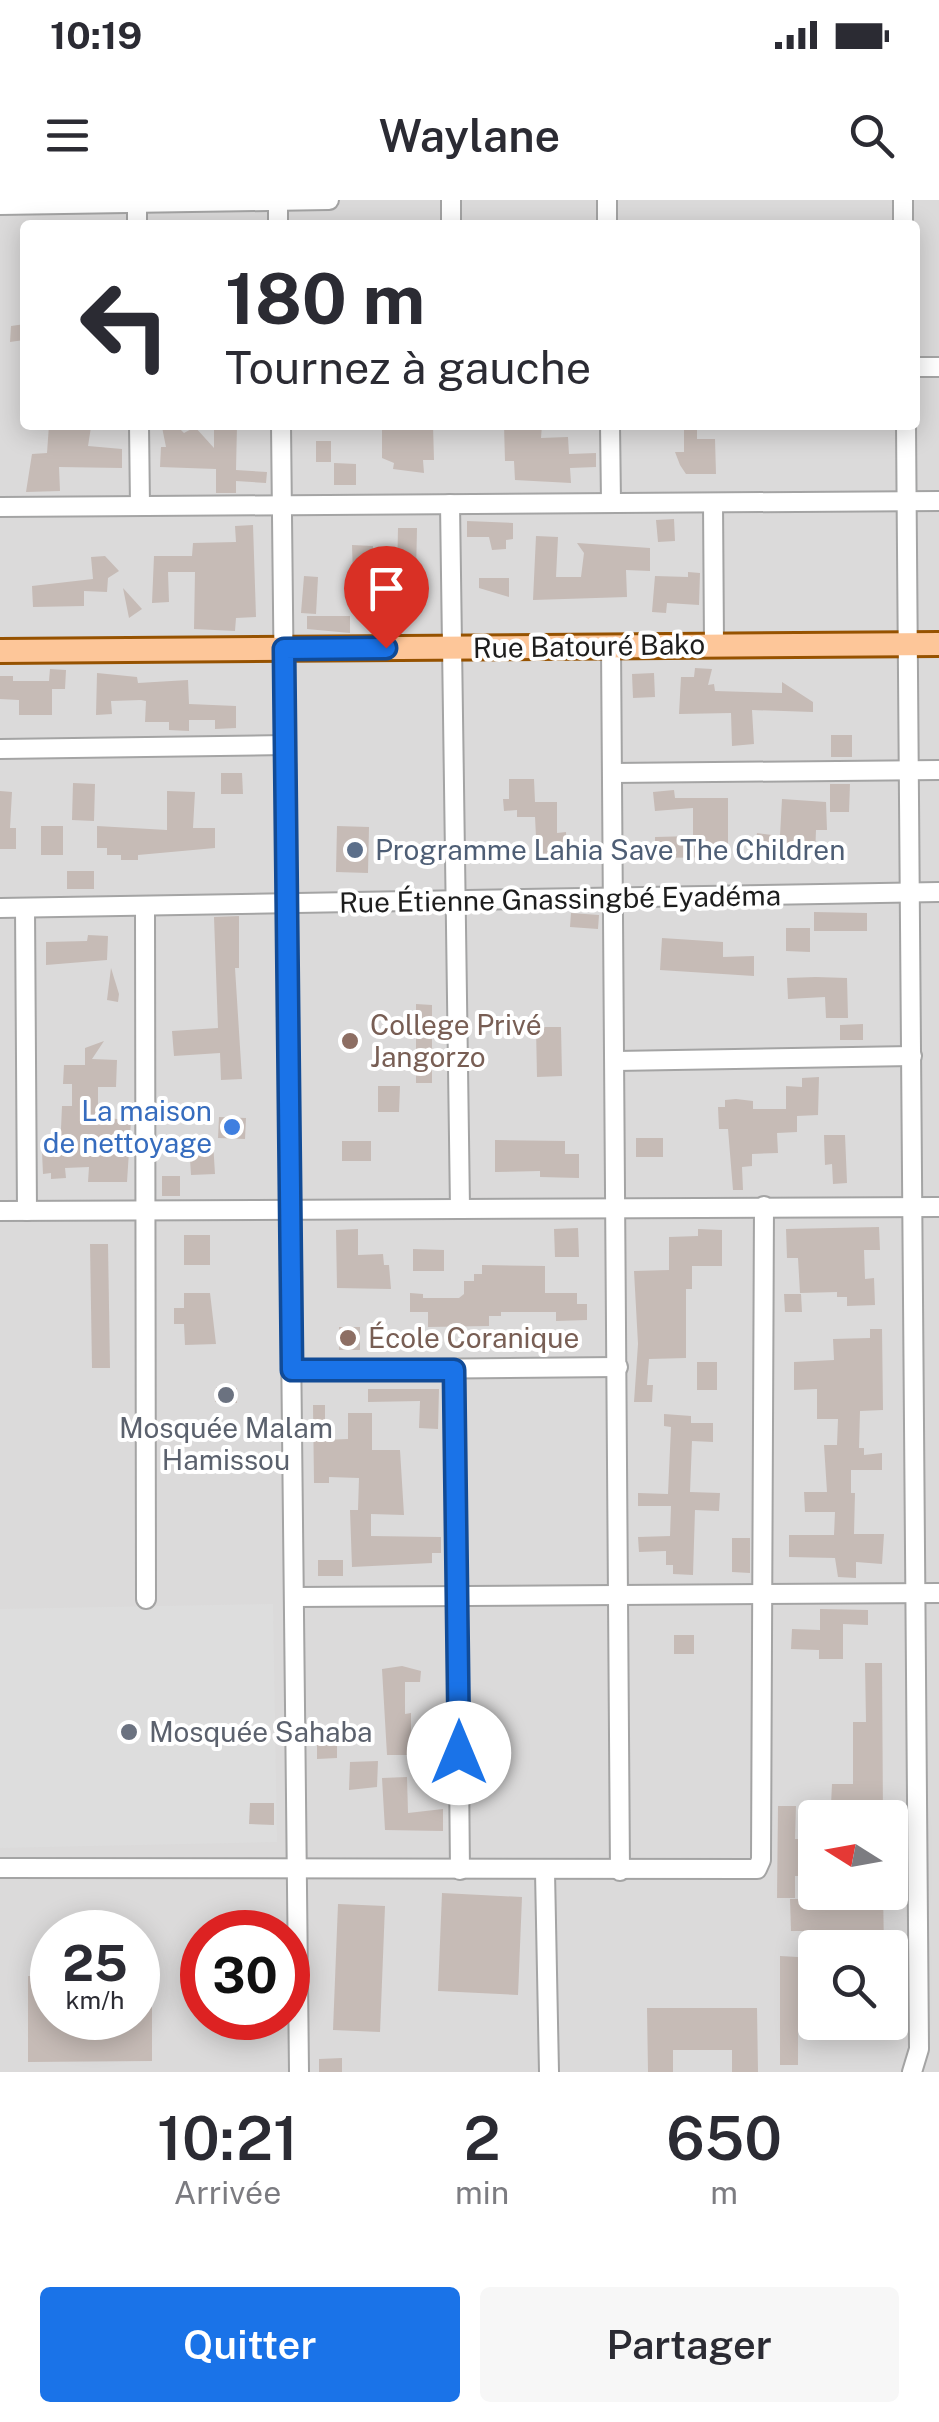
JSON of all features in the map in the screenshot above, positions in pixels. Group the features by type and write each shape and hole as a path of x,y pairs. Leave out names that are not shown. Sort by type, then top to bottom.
{"main road":[{"name":"Rue Batouré Bako","path":"0,651 939,644"}],"street":[{"path":"0,205 328,200"},
{"path":"139,430 140,506"},
{"path":"282,430 299,2072"},
{"path":"610,430 611,502"},
{"path":"906,430 918,2048 912,2072"},
{"path":"0,507 939,500"},
{"path":"713,503 714,644"},
{"path":"450,504 460,1208"},
{"path":"612,646 620,1871"},
{"path":"0,750 286,745"},
{"path":"612,773 939,770"},
{"name":"Rue Étienne Gnassingbé Eyadéma","path":"0,908 939,892"},
{"path":"145,906 146,1599"},
{"path":"25,908 27,1211"},
{"path":"616,1061 912,1056"},
{"path":"0,1868 298,1865 545,1872 757,1869 761,1860 764,1594 764,1206"},
{"path":"0,1211 939,1206"},
{"path":"292,1370 618,1366"},
{"path":"454,1370 460,1870"},
{"path":"294,1597 939,1593"},
{"path":"545,1872 549,2072"},
{"path":"918,2048 925,2072"}],"shaded area":[{"path":"0,200 939,200 939,2072 0,2072"},
{"path":"273,1604 277,1842 0,1848 0,1609"}],"building":[{"path":"20,325 20,341 10,342 11,326"},
{"path":"49,430 91,430 88,446 122,449 122,468 59,467 60,491 26,492 32,454 47,453"},
{"path":"163,430 198,430 214,448 214,430 237,430 236,470 267,472 266,483 236,481 236,493 216,493 216,469 160,467 161,447 166,447"},
{"path":"382,430 433,430 434,460 423,460 424,473 393,469 394,463 382,458"},
{"path":"504,430 542,430 541,438 568,437 569,454 596,453 596,467 570,468 571,483 515,480 514,461 505,461"},
{"path":"684,430 697,430 697,439 715,439 716,474 686,474 675,452 684,452"},
{"path":"316,441 331,441 331,462 316,462"},
{"path":"334,463 356,464 356,485 334,485"},
{"path":"674,519 675,541 658,542 656,520"},
{"path":"467,521 513,523 513,539 506,540 506,549 492,550 489,537 467,537"},
{"path":"253,525 256,617 236,618 235,631 194,629 195,572 168,572 169,602 152,603 154,556 192,556 193,543 236,542 235,526"},
{"path":"398,528 417,528 416,575 397,575"},
{"path":"536,536 558,537 556,577 581,577 584,553 577,543 650,548 650,571 626,570 627,597 533,600"},
{"path":"352,545 373,546 372,580 389,580 392,617 379,617 378,607 354,608"},
{"path":"105,556 119,571 108,578 107,592 84,591 84,606 33,607 32,586 93,579 91,557"},
{"path":"688,572 700,573 699,605 667,603 666,613 652,612 655,576 688,577"},
{"path":"304,576 318,577 316,614 301,613"},
{"path":"479,578 509,578 509,597 479,588"},
{"path":"123,588 142,609 129,618"},
{"path":"307,616 350,616 350,633 307,629"},
{"path":"695,668 712,669 708,685 714,684 715,691 782,693 782,682 813,702 813,712 752,710 754,744 732,746 731,713 679,714 681,677 694,677"},
{"path":"50,669 66,670 65,689 52,689 52,715 19,715 19,700 0,699 0,676 13,676 13,681 49,681"},
{"path":"97,673 137,677 138,683 188,680 189,704 236,706 236,728 215,729 215,720 189,720 189,731 169,730 169,722 145,722 146,701 141,700 111,701 112,714 96,715"},
{"path":"654,673 655,697 633,698 632,674"},
{"path":"831,735 852,735 852,757 831,757"},
{"path":"221,773 242,773 243,794 221,794"},
{"path":"509,779 534,779 535,802 557,802 557,833 566,832 567,855 537,856 535,817 517,817 517,810 504,811 503,799 509,799"},
{"path":"73,783 95,784 94,821 72,820"},
{"path":"830,784 850,784 849,812 830,812"},
{"path":"674,790 675,798 728,798 728,857 655,858 655,837 693,836 693,808 655,811 653,792"},
{"path":"0,791 12,792 10,828 16,828 16,849 0,849"},
{"path":"167,791 195,792 193,828 215,828 215,848 121,860 121,855 107,855 107,848 97,848 97,826 167,830"},
{"path":"782,799 826,802 827,830 816,830 815,857 755,849 757,833 780,836"},
{"path":"41,826 63,826 63,855 41,855"},
{"path":"337,826 369,827 368,873 336,872"},
{"path":"67,871 94,871 94,889 67,889"},
{"path":"814,912 867,913 867,931 814,931"},
{"path":"571,913 599,915 598,929 570,927"},
{"path":"239,916 239,968 235,968 242,1079 221,1080 220,1053 174,1056 172,1031 218,1028 214,917"},
{"path":"786,928 810,928 810,952 786,951"},
{"path":"88,935 108,936 107,960 46,965 46,942 87,941"},
{"path":"662,938 723,942 723,957 754,956 754,976 660,970"},
{"path":"111,968 119,994 118,1002 107,1000"},
{"path":"787,978 847,978 848,1018 826,1018 825,997 788,999"},
{"path":"416,1004 432,1005 432,1083 416,1083"},
{"path":"863,1024 863,1040 840,1040 840,1025"},
{"path":"536,1027 561,1027 562,1076 537,1077"},
{"path":"104,1041 92,1059 117,1060 116,1087 98,1087 98,1109 111,1110 110,1118 131,1121 127,1182 88,1182 89,1167 65,1168 66,1178 51,1179 51,1173 43,1174 42,1152 60,1151 62,1106 72,1106 72,1084 63,1084 64,1065 85,1065 85,1048"},
{"path":"819,1077 818,1115 797,1116 797,1132 777,1133 778,1153 752,1154 752,1166 742,1167 743,1190 733,1190 728,1129 719,1129 718,1107 725,1107 725,1100 736,1099 753,1101 753,1109 786,1109 786,1086 802,1087 802,1078"},
{"path":"378,1086 400,1086 399,1112 378,1112"},
{"path":"219,1117 246,1118 245,1139 218,1138"},
{"path":"824,1135 845,1135 847,1183 833,1184 832,1164 825,1165"},
{"path":"636,1138 663,1138 663,1157 636,1157"},
{"path":"495,1140 565,1141 565,1154 579,1154 579,1178 540,1177 540,1171 495,1172"},
{"path":"342,1141 371,1141 371,1161 342,1161"},
{"path":"213,1142 215,1174 191,1175 189,1143"},
{"path":"162,1176 180,1176 180,1196 162,1196"},
{"path":"879,1227 880,1250 864,1250 865,1279 874,1278 875,1305 847,1306 847,1297 837,1297 837,1292 800,1293 798,1258 787,1258 786,1229"},
{"path":"578,1228 579,1257 555,1257 554,1229"},
{"path":"358,1229 358,1255 383,1254 384,1265 389,1265 391,1289 337,1288 336,1230"},
{"path":"698,1229 722,1230 722,1266 692,1266 692,1289 686,1289 686,1358 649,1359 647,1385 653,1385 652,1402 634,1402 638,1344 634,1271 669,1270 669,1237 698,1236"},
{"path":"184,1235 210,1235 210,1265 184,1265"},
{"path":"90,1244 108,1244 110,1368 92,1368"},
{"path":"413,1249 444,1250 444,1271 413,1271"},
{"path":"482,1265 545,1266 545,1293 577,1293 577,1304 587,1304 587,1320 556,1321 556,1312 501,1312 501,1316 489,1316 489,1326 428,1327 428,1312 410,1312 410,1293 423,1294 423,1298 459,1298 464,1294 464,1281 474,1281 474,1274 482,1274"},
{"path":"184,1293 210,1293 216,1344 185,1345 184,1324 174,1324 174,1308 184,1308"},
{"path":"784,1294 801,1294 802,1312 785,1312"},
{"path":"339,1327 360,1327 360,1350 339,1350"},
{"path":"870,1329 882,1329 883,1410 860,1411 859,1448 864,1448 864,1455 882,1453 882,1470 851,1470 851,1493 855,1493 854,1534 884,1534 882,1564 856,1562 856,1578 838,1577 835,1558 789,1557 789,1535 834,1535 835,1512 805,1512 804,1492 827,1492 824,1445 837,1445 838,1419 817,1419 817,1389 794,1390 794,1362 834,1360 833,1339 870,1338"},
{"path":"564,1334 564,1346 548,1347 547,1335"},
{"path":"697,1362 717,1362 717,1390 697,1390"},
{"path":"216,1387 237,1388 237,1403 215,1402"},
{"path":"368,1389 439,1389 438,1429 419,1428 420,1401 368,1402"},
{"path":"313,1405 325,1405 325,1440 348,1439 348,1413 372,1413 372,1450 400,1450 404,1515 371,1514 371,1536 441,1537 441,1553 432,1553 432,1563 352,1567 350,1510 358,1510 359,1478 329,1477 329,1483 314,1483"},
{"path":"664,1414 691,1416 691,1423 713,1423 713,1442 692,1441 690,1492 720,1493 719,1511 695,1510 693,1575 673,1574 673,1565 666,1565 666,1551 639,1552 638,1537 670,1536 671,1506 638,1506 638,1493 668,1494 671,1427 664,1426"},
{"path":"732,1538 750,1538 750,1573 732,1572"},
{"path":"318,1560 343,1560 343,1576 318,1576"},
{"path":"820,1609 868,1610 868,1625 843,1624 843,1659 819,1659 819,1650 791,1649 792,1629 820,1630"},
{"path":"674,1635 694,1635 694,1654 674,1654"},
{"path":"865,1663 882,1663 883,1800 831,1800 832,1784 853,1784 853,1722 866,1722"},
{"path":"402,1666 421,1671 420,1682 405,1682 405,1714 411,1713 411,1755 387,1755 382,1669"},
{"path":"329,1733 329,1743 337,1743 337,1758 317,1759 317,1734"},
{"path":"378,1761 377,1787 349,1790 350,1762"},
{"path":"407,1777 408,1813 443,1809 443,1831 385,1830 382,1778"},
{"path":"250,1803 274,1803 274,1825 249,1824"},
{"path":"778,1806 796,1806 795,1898 777,1898"},
{"path":"442,1893 522,1897 518,1995 438,1991"},
{"path":"790,1899 798,1899 798,1910 883,1910 884,1930 791,1931"},
{"path":"338,1904 385,1906 380,2032 333,2030"},
{"path":"780,1956 798,1957 798,2065 780,2065"},
{"path":"28,1976 30,2040 152,2040 152,2061 28,2062"},
{"path":"647,2008 757,2008 758,2072 732,2072 732,2050 673,2050 673,2072 648,2072"},
{"path":"342,2058 342,2072 319,2072 319,2059"}],"place":[{"name":"Programme Lahia Save The Children","path":"355,850"},
{"name":"College Privé Jangorzo","path":"350,1041"},
{"name":"La maison de nettoyage","path":"232,1127"},
{"name":"École Coranique","path":"348,1338"},
{"name":"Mosquée Malam Hamissou","path":"226,1395"},
{"name":"Mosquée Sahaba","path":"129,1732"}],"route":[{"path":"386,648 284,649 292,1370 454,1370 459,1753"}]}
